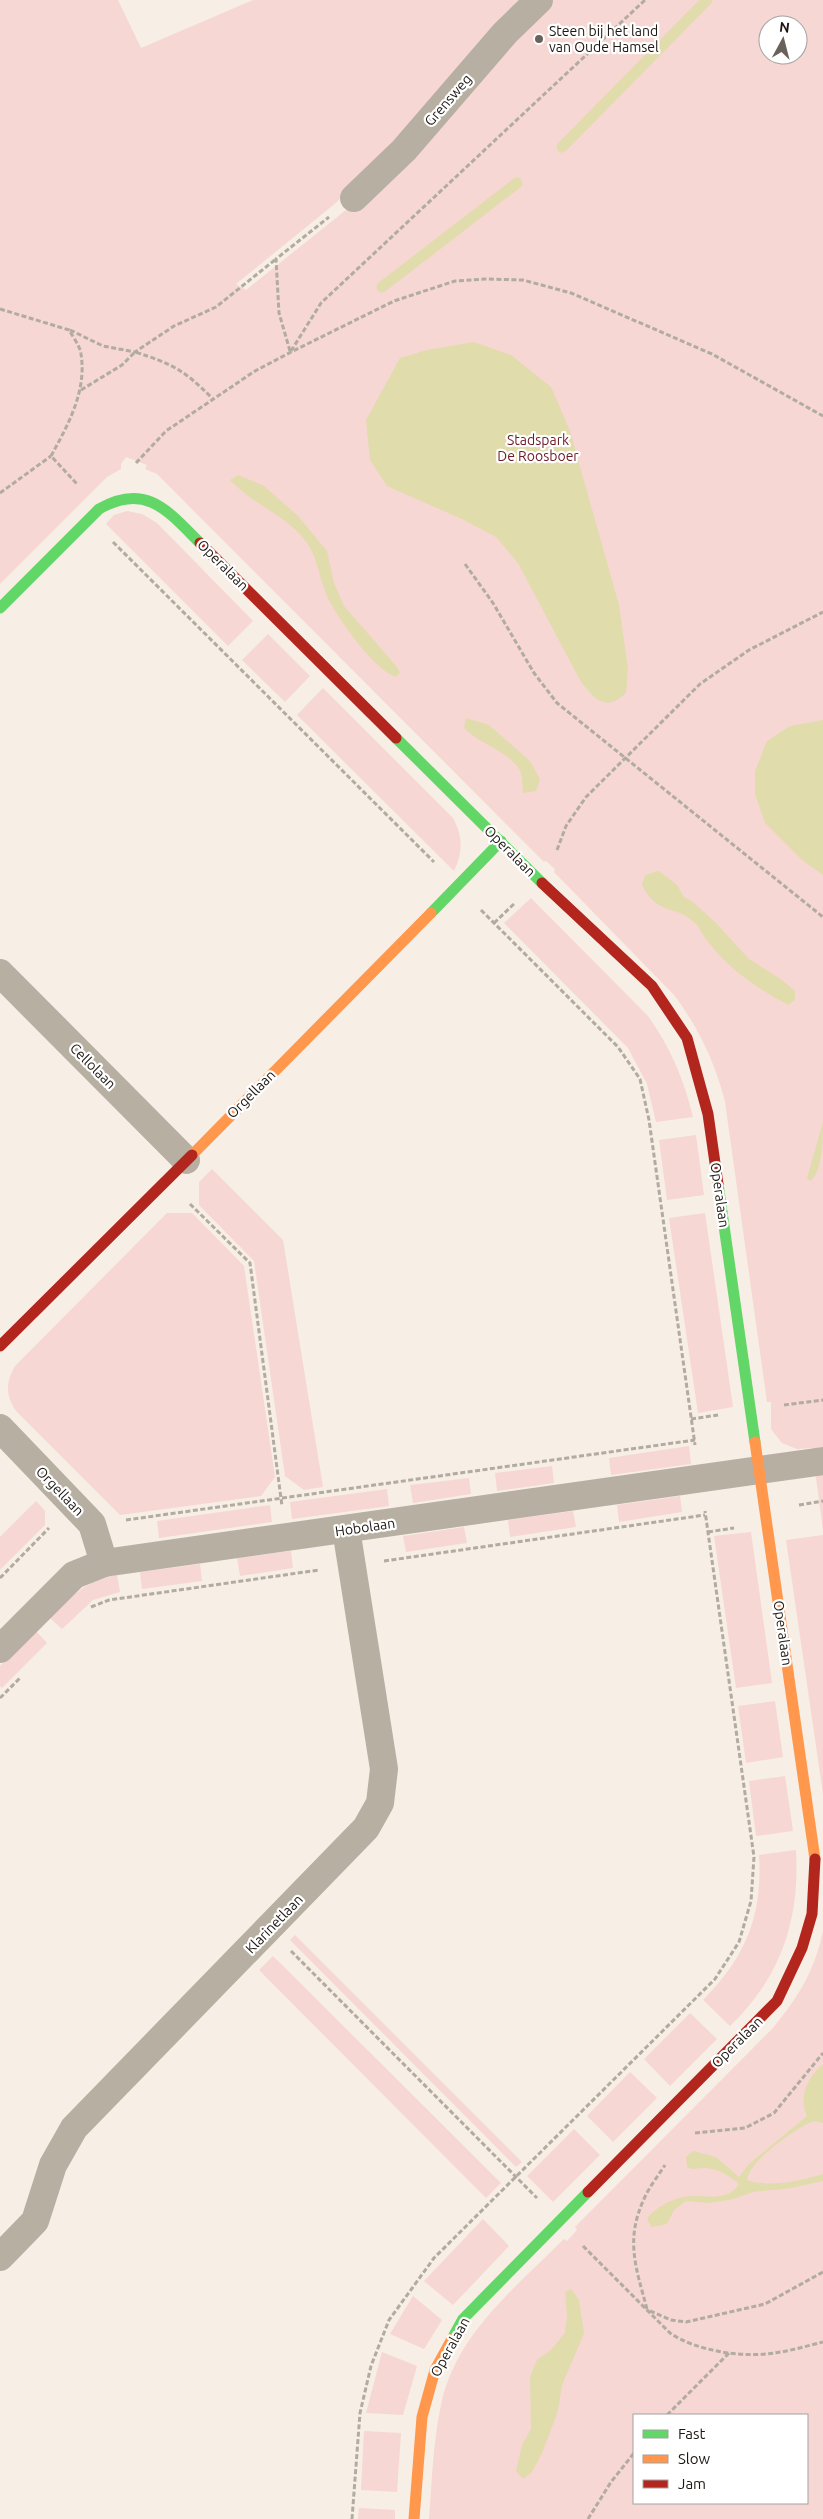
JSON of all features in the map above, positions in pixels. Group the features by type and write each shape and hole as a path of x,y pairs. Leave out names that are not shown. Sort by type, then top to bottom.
{"street":[{"name":"Grensweg","path":"354,198 404,150 505,33 538,0"},
{"path":"0,608 99,508 114,499 129,495"},
{"name":"Operalaan","path":"129,495 150,500 171,514 540,880 652,986 687,1038 708,1114 761,1470 815,1858 812,1914 802,1948 777,2001 463,2319 435,2370 422,2417 414,2519"},
{"name":"Orgellaan","path":"0,1346 167,1181 501,841"},
{"name":"Cellolaan","path":"0,973 186,1160"},
{"name":"Orgellaan","path":"0,1428 92,1524 104,1563"},
{"path":"761,1470 823,1461"},
{"name":"Hobolaan","path":"0,1649 74,1574 104,1563 761,1470"},
{"name":"Klarinetlaan","path":"0,2257 36,2220 53,2165 74,2128 270,1929 366,1828 380,1802 384,1769 346,1529"}],"path":[{"path":"291,352 321,304 645,0"},
{"path":"80,391 122,365 135,352 174,326 216,308 354,198"},
{"path":"276,259 279,313 291,352"},
{"path":"129,495 132,466 166,431 255,371 394,301 455,281 486,279 523,280 571,293 712,354 823,416"},
{"path":"0,310 69,330 103,346 135,352 171,364 189,375 213,399"},
{"path":"0,493 50,456 68,426 80,391 82,353 69,330"},
{"path":"50,456 99,508"},
{"path":"466,564 494,603 544,688 557,703 823,918"},
{"path":"540,880 551,864 566,826 586,797 700,684 749,650 823,612"},
{"path":"167,1181 250,1263 287,1537"},
{"path":"92,1524 695,1440"},
{"path":"0,1578 72,1504"},
{"path":"270,1929 517,2176 558,2221 647,2310 681,2340 729,2352 773,2354 823,2342"},
{"path":"692,2133 745,2128 774,2113 823,2053"},
{"path":"647,2310 635,2265 632,2243 635,2224 644,2198 667,2160"},
{"path":"647,2310 672,2320 686,2322 765,2304 823,2272"},
{"path":"668,2414 729,2352"},
{"path":"588,2519 611,2482 633,2454"}],"green space":[{"name":"Stadspark De Roosboer","path":"0,0 118,0 141,48 253,0 525,0 446,95 359,176 337,202 236,284 246,290 346,210 372,194 550,0 823,0 823,1530 812,1448 797,1449 782,1443 771,1429 771,1402 767,1402 725,1102 705,1046 692,1021 675,996 554,872 555,869 546,861 544,862 157,474 145,469 147,465 126,457 121,464 121,469 107,477 0,584"},
{"path":"127,511 142,514 157,523 253,621 228,646 106,524 114,515"},
{"path":"268,634 310,676 285,702 242,660"},
{"path":"323,688 453,818 459,832 461,844 454,871 297,715"},
{"path":"531,898 648,1016 675,1064 693,1117 656,1122 647,1084 628,1048 504,923"},
{"path":"696,1135 704,1195 667,1200 659,1140"},
{"path":"212,1169 283,1240 323,1487 304,1490 285,1476 254,1261 199,1205 199,1182"},
{"path":"167,1213 192,1213 244,1266 275,1477 261,1496 120,1515 16,1411 8,1394 8,1383 15,1366"},
{"path":"705,1213 733,1407 698,1413 669,1218"},
{"path":"689,1446 691,1464 611,1475 609,1458"},
{"path":"552,1466 554,1483 497,1491 495,1473"},
{"path":"469,1478 471,1494 413,1503 410,1485"},
{"path":"387,1489 389,1506 292,1519 290,1502"},
{"path":"680,1496 682,1512 619,1522 617,1505"},
{"path":"36,1501 45,1511 45,1525 0,1570 0,1537"},
{"path":"270,1505 272,1522 159,1538 157,1521"},
{"path":"573,1511 576,1527 510,1537 508,1520"},
{"path":"464,1527 467,1543 406,1552 403,1536"},
{"path":"751,1532 772,1683 736,1688 714,1536"},
{"path":"823,1535 823,1794 786,1540"},
{"path":"291,1551 293,1568 240,1576 237,1558"},
{"path":"200,1564 202,1581 142,1589 140,1572"},
{"path":"117,1575 120,1592 93,1600 62,1629 49,1617 72,1596 88,1585 106,1577"},
{"path":"36,1631 47,1643 2,1688 0,1686 0,1666"},
{"path":"775,1701 783,1757 746,1763 738,1706"},
{"path":"785,1776 793,1831 756,1836 749,1781"},
{"path":"796,1850 795,1900 784,1946 762,1988 748,2007 730,2026 703,2000 730,1968 748,1935 758,1897 759,1855"},
{"path":"823,1931 823,2519 429,2519 434,2447 441,2405 448,2380 459,2356 473,2334 508,2294 564,2239 567,2241 577,2230 575,2227 773,2028 798,1994 815,1959"},
{"path":"295,1935 522,2162 516,2167 290,1940"},
{"path":"273,1956 501,2183 486,2198 259,1970"},
{"path":"690,2013 717,2039 670,2086 644,2059"},
{"path":"630,2072 657,2098 613,2142 587,2116"},
{"path":"574,2129 600,2155 553,2202 527,2176"},
{"path":"483,2219 509,2246 453,2305 424,2281"},
{"path":"413,2296 442,2320 424,2349 390,2334"},
{"path":"382,2352 417,2366 403,2415 366,2413"},
{"path":"364,2431 401,2433 397,2492 361,2490"},
{"path":"359,2508 395,2510 395,2519 358,2519"}],"shaded area":[{"path":"474,342 511,355 551,387 570,431 619,605 628,669 626,693 612,702 606,703 596,698 581,682 518,563 496,537 464,520 387,486 370,460 366,420 400,358 427,350"},
{"path":"238,475 264,486 298,516 327,551 334,583 344,606 397,667 400,673 396,677 388,673 368,655 341,620 326,593 309,546 292,527 239,489 230,480"},
{"path":"466,718 489,725 530,761 540,779 536,791 523,793 522,777 514,762 470,734 464,728"},
{"path":"823,720 823,875 802,860 765,823 755,794 755,771 767,741 790,726"},
{"path":"659,871 677,885 684,897 693,902 716,923 749,959 782,980 795,991 795,1000 788,1005 755,985 717,953 696,924 681,914 654,902 642,885 645,875"},
{"path":"823,1122 820,1162 818,1170 810,1181 807,1178"},
{"path":"823,2064 823,2123 811,2122 794,2131 755,2164 747,2180 775,2183 795,2181 823,2174 823,2181 791,2188 753,2192 733,2199 709,2203 686,2201 674,2210 667,2224 651,2227 647,2218 655,2210 668,2202 691,2196 721,2196 734,2190 739,2184 732,2178 712,2169 692,2169 687,2167 686,2157 693,2151 716,2157 739,2177 749,2164 807,2116 804,2109 806,2087 813,2075"},
{"path":"571,2289 579,2300 584,2333 562,2385 558,2411 542,2453 532,2472 523,2479 516,2471 522,2445 531,2429 530,2377 537,2360 551,2350 565,2333 567,2316 565,2292"}],"waterway":[{"path":"562,147 707,0"},
{"path":"382,287 517,183"}],"traffic: fast":[{"path":"0,608 99,509 116,501 130,498 143,499 155,504 177,520 200,543"},
{"path":"396,738 542,883"},
{"path":"431,913 501,841"},
{"path":"718,1184 755,1442"},
{"path":"452,2339 463,2319 588,2192"}],"traffic: slow":[{"path":"192,1155 431,913"},
{"path":"755,1442 815,1859"},
{"path":"414,2519 422,2417 435,2370 452,2339"}],"traffic: jam":[{"path":"200,543 396,738"},
{"path":"542,883 652,986 687,1038 708,1114 718,1184"},
{"path":"0,1346 192,1155"},
{"path":"588,2192 777,2001 802,1948 812,1914 815,1859"}],"place":[{"name":"Steen bij het land van Oude Hamsel","path":"539,39"}]}
